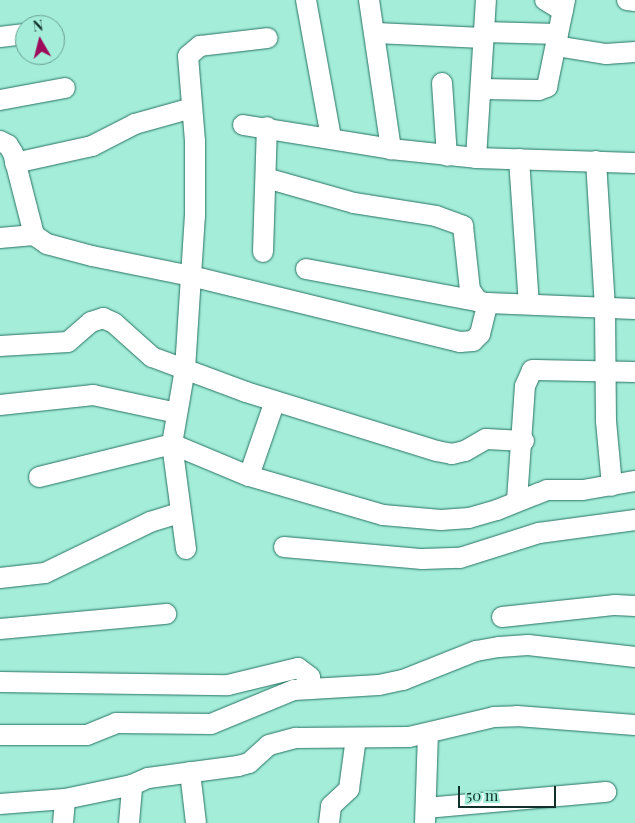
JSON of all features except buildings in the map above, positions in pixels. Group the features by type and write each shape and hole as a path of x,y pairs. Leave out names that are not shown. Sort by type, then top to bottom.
{"street":[{"path":"306,0 332,137"},
{"path":"369,0 376,33 391,149"},
{"path":"476,158 486,0"},
{"path":"481,89 539,90 547,87 564,5 545,0"},
{"path":"627,0 635,1"},
{"path":"376,33 483,35 557,40 606,54 635,52"},
{"path":"0,37 15,35"},
{"path":"186,549 172,444 185,369 196,182 188,56 193,50 268,38"},
{"path":"442,83 447,156"},
{"path":"0,100 65,88"},
{"path":"15,163 92,146 135,124 192,108"},
{"path":"243,125 267,127 332,137 391,149 447,156 635,163"},
{"path":"263,252 267,127"},
{"path":"0,141 8,145 15,163 34,234 47,244 92,256 191,276 460,342 473,342 480,334 483,302"},
{"path":"519,159 529,304"},
{"path":"596,162 605,308 606,421 612,486"},
{"path":"266,178 354,203 436,216 463,226 470,290 483,302"},
{"path":"0,238 34,234"},
{"path":"306,268 483,302 635,309"},
{"path":"0,346 68,342 91,322 103,318 114,323 152,358 275,401 452,454 465,451 486,439 524,441"},
{"path":"517,500 524,441 525,386 532,370 635,372"},
{"path":"0,405 94,395 178,413"},
{"path":"249,476 275,401"},
{"path":"39,477 172,444 249,476 383,515 441,520 469,518 497,510 517,500 548,490 612,486 635,481"},
{"path":"0,578 45,573 150,522 180,513"},
{"path":"284,548 422,559 460,558 539,532 635,520"},
{"path":"502,617 615,605 635,606"},
{"path":"0,629 166,614"},
{"path":"0,735 88,735 116,723 211,724 276,695 312,688 379,685 404,680 476,651 513,645 635,658"},
{"path":"0,682 228,685 298,668 310,677 312,688"},
{"path":"0,804 65,799 132,785 148,778 249,763 269,745 282,740 428,734 502,717 635,725"},
{"path":"428,734 425,816 606,792"},
{"path":"329,823 331,806 349,789 356,738"},
{"path":"190,772 196,823"},
{"path":"129,823 132,785"},
{"path":"63,823 65,799"}]}
